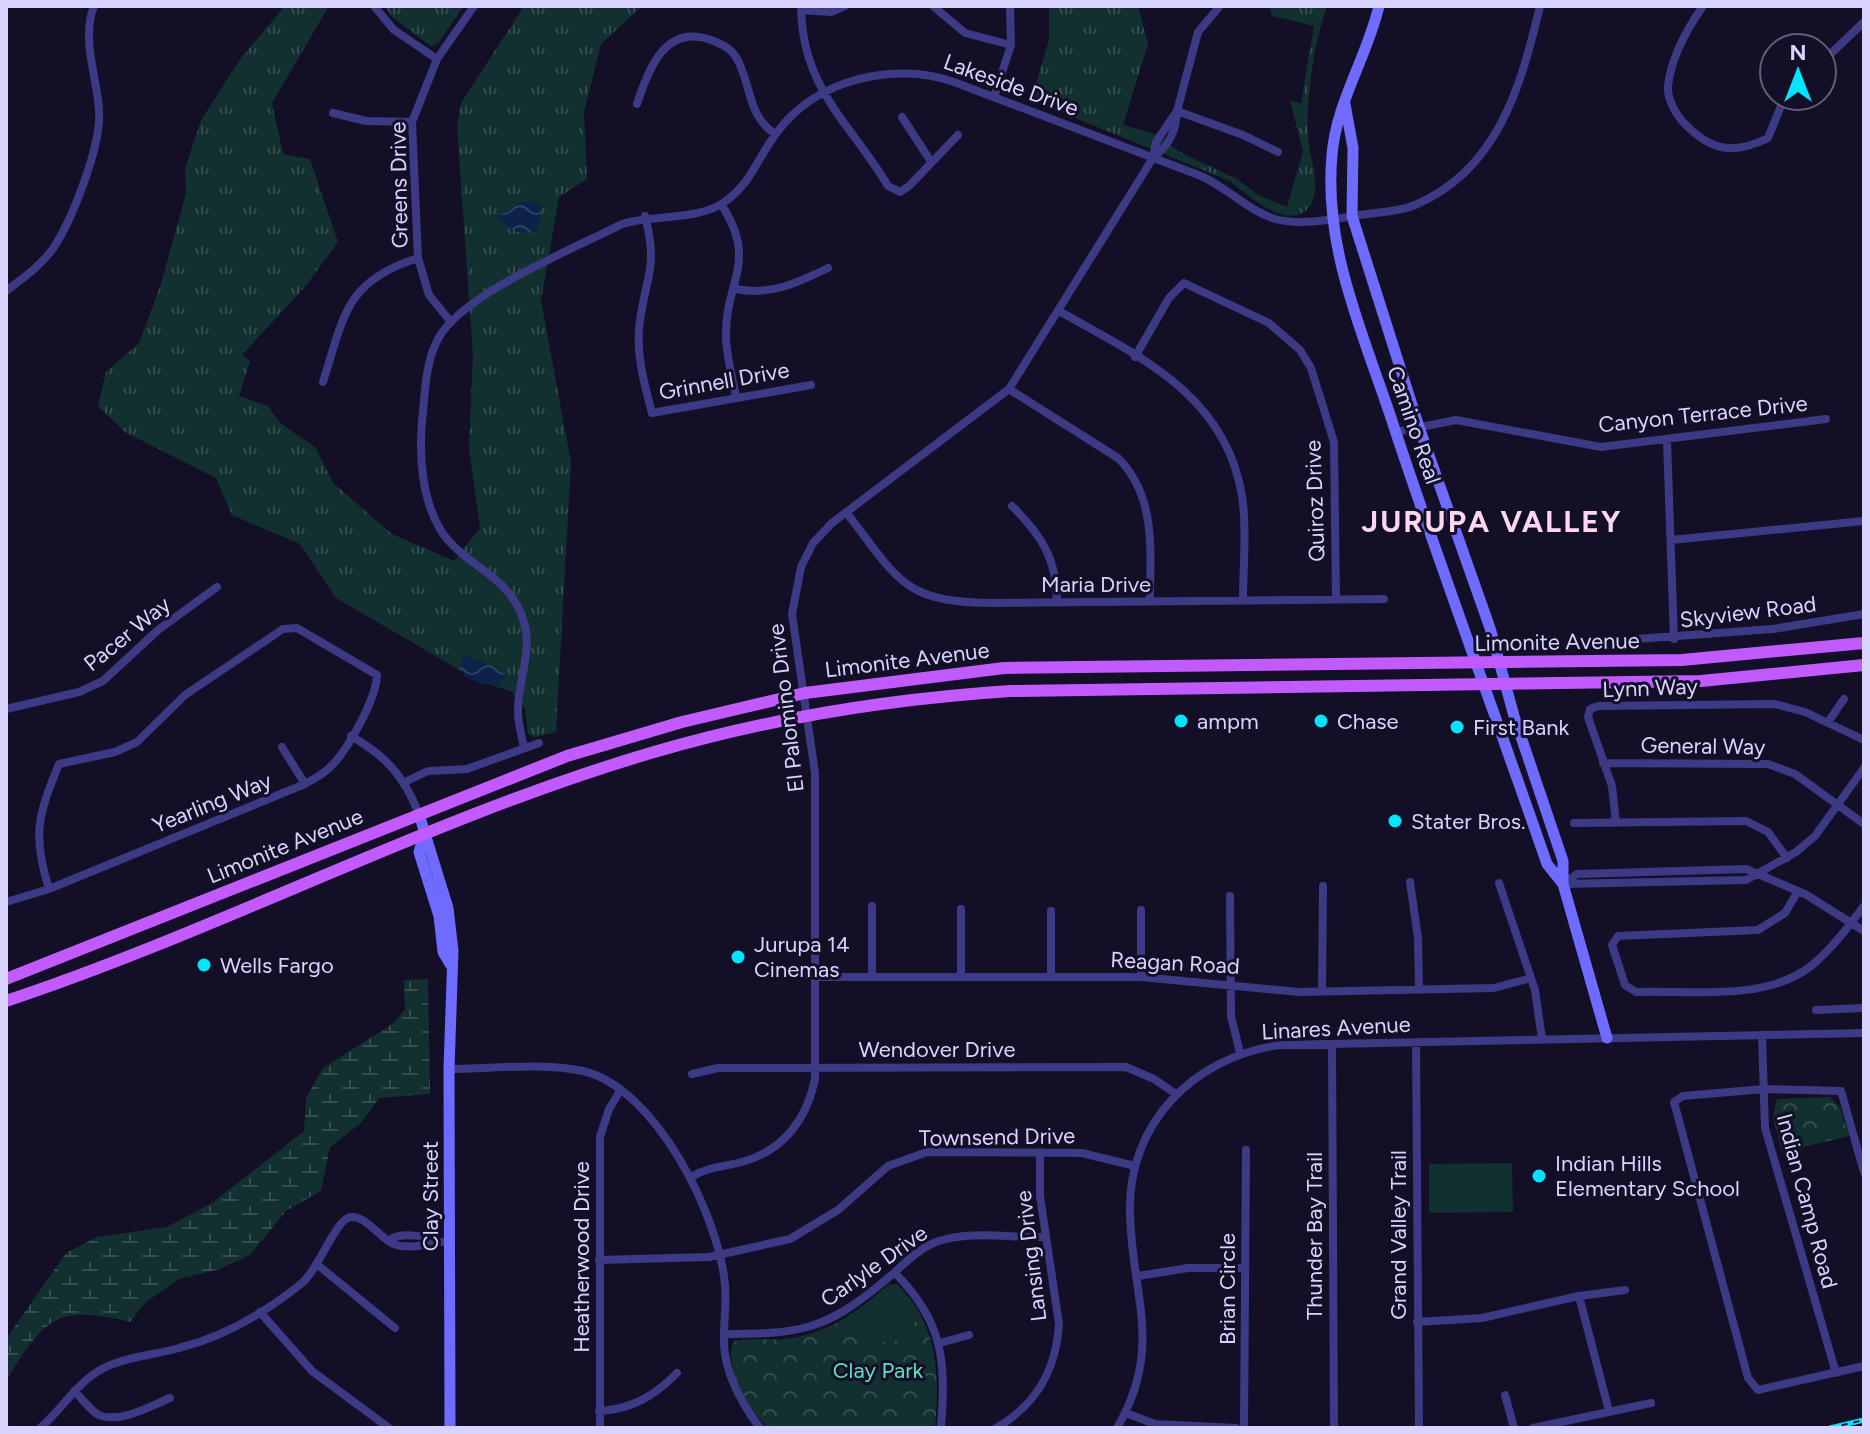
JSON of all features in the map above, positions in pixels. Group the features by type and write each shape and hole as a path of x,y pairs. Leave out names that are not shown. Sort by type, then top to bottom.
{"main road":[{"name":"Camino Real","path":"1379,6 1345,104 1337,117 1331,156 1331,218 1346,286 1396,432 1547,864 1563,884"},
{"name":"Camino Real","path":"1345,104 1353,148 1352,216 1563,861 1563,884 1607,1038"},
{"name":"Limonite Avenue","path":"6,979 608,742 805,693 938,674 1027,667 1682,660 1864,643"},
{"name":"Limonite Avenue","path":"6,1001 424,836 617,764 696,740 808,715 908,699 1043,690 1701,681 1864,665"},
{"name":"Clay Street","path":"419,814 448,908 453,951 450,964 449,1069 450,1428"},
{"path":"219,918 225,899 305,866 314,856"}],"street":[{"path":"6,291 37,268 53,247 98,143 100,112 88,34 94,6"},
{"path":"374,6 394,30 437,59"},
{"name":"Greens Drive","path":"451,322 429,295 418,258 412,122 437,59 474,6"},
{"path":"845,6 831,12 801,8 803,47 824,95 888,186 900,192 958,135"},
{"path":"933,6 965,33 1011,45"},
{"path":"994,97 1011,45 1010,6"},
{"name":"El Palomino Drive","path":"691,1177 711,1167 759,1156 781,1142 807,1106 815,1068 815,773 792,624 797,580 813,543 846,512 1009,389 1153,158 1166,147 1198,32 1220,6"},
{"name":"Lakeside Drive","path":"721,204 741,189 789,116 863,77 899,71 937,76 1153,158 1215,183 1257,213 1279,220 1352,216 1414,206 1464,176 1499,132 1524,74 1540,6"},
{"path":"1703,6 1678,47 1668,88 1676,116 1704,144 1731,148 1751,147 1768,138 1779,112"},
{"path":"1838,47 1864,22"},
{"path":"637,104 649,68 658,53 683,37 700,36 725,45 736,58 753,110 775,134"},
{"path":"1177,111 1243,135 1278,152"},
{"path":"333,113 366,121 412,122"},
{"path":"902,117 930,160"},
{"path":"524,748 518,711 527,661 526,639 518,606 499,582 463,554 438,527 424,477 420,441 431,354 451,322 487,294 622,224 645,216 704,211 721,204 732,222 739,243 736,289 726,337 736,398"},
{"name":"Grinnell Drive","path":"645,216 654,251 640,322 641,373 652,413 811,385"},
{"path":"323,382 345,313 361,288 385,268 418,258"},
{"path":"736,289 764,292 783,288 828,268"},
{"name":"Quiroz Drive","path":"1135,357 1169,298 1184,283 1269,323 1300,350 1311,368 1334,442 1336,600"},
{"path":"1059,311 1178,383 1214,421 1230,451 1243,499 1243,601"},
{"path":"1009,389 1128,467 1147,508 1150,602"},
{"name":"Canyon Terrace Drive","path":"1396,432 1456,420 1601,447 1826,419"},
{"path":"1667,441 1674,639"},
{"path":"1012,506 1048,548 1056,572 1057,603"},
{"name":"Maria Drive","path":"846,512 893,572 923,595 951,603 1384,599"},
{"path":"1671,540 1864,521"},
{"name":"Pacer Way","path":"6,709 79,692 103,681 158,630 217,587"},
{"name":"Skyview Road","path":"1636,639 1674,639 1773,629 1864,614"},
{"name":"Yearling Way","path":"6,902 49,889 305,784 328,769 351,736 376,693 377,675 297,628 283,629 185,695 137,742 115,752 59,764 37,826 38,853 49,889"},
{"path":"1828,722 1844,699"},
{"name":"Lynn Way","path":"1616,823 1615,799 1588,717 1590,709 1598,706 1758,702 1793,708 1864,740"},
{"name":"Clay Street","path":"351,736 391,763 405,782 419,814"},
{"path":"405,782 428,771 467,769 539,743"},
{"path":"282,747 305,784"},
{"name":"General Way","path":"1603,763 1740,761 1768,764 1795,774 1864,824"},
{"path":"1563,884 1746,880 1787,858 1815,836 1864,768"},
{"path":"1574,823 1746,821 1768,832 1787,858"},
{"path":"1758,874 1798,891 1864,931"},
{"path":"1410,882 1418,938 1419,989"},
{"path":"1499,883 1540,1009 1542,1039"},
{"path":"1322,991 1323,886"},
{"path":"1798,891 1785,913 1758,930 1618,936 1612,941 1613,952 1625,985 1636,992 1753,989 1785,981 1813,965 1864,906"},
{"path":"1230,896 1231,1016 1240,1053"},
{"path":"872,906 872,977"},
{"path":"961,909 961,977"},
{"path":"1141,910 1141,977"},
{"path":"1051,911 1051,977"},
{"name":"Reagan Road","path":"815,977 1141,977 1176,983 1231,983 1280,991 1494,988 1531,978"},
{"path":"1816,1010 1864,1008"},
{"name":"Linares Avenue","path":"1117,1428 1126,1413 1140,1371 1144,1340 1130,1217 1135,1166 1151,1126 1176,1094 1210,1067 1240,1053 1280,1045 1864,1033"},
{"name":"Indian Camp Road","path":"1762,1035 1765,1128 1836,1373"},
{"name":"Grand Valley Trail","path":"1416,1042 1419,1428"},
{"name":"Thunder Bay Trail","path":"1332,1044 1334,1428"},
{"name":"Wendover Drive","path":"692,1074 718,1068 1126,1067 1154,1079 1176,1094"},
{"path":"449,1069 571,1069 598,1076 620,1091 669,1143 706,1207 725,1285 724,1334 729,1372 742,1403 760,1428"},
{"path":"1864,1172 1841,1091 1764,1089 1683,1096 1674,1102 1748,1378 1758,1390 1864,1366"},
{"name":"Heatherwood Drive","path":"600,1428 600,1137 609,1109 620,1091"},
{"name":"Brian Circle","path":"1244,1428 1246,1150"},
{"name":"Townsend Drive","path":"599,1260 678,1260 769,1245 805,1232 838,1210 875,1175 911,1155 927,1152 1082,1153 1135,1166"},
{"name":"Lansing Drive","path":"996,1428 1023,1411 1035,1396 1054,1357 1059,1324 1045,1237 1040,1152"},
{"path":"40,1428 74,1391 102,1368 219,1335 304,1282 319,1266 339,1223 348,1216 358,1217 394,1245 427,1246 433,1242 450,1241"},
{"name":"Carlyle Drive","path":"724,1334 806,1330 850,1310 932,1244 947,1239 1045,1237"},
{"path":"319,1266 395,1328"},
{"path":"1138,1276 1188,1268 1244,1268"},
{"path":"895,1273 922,1303 940,1343 945,1379 941,1428"},
{"path":"1417,1322 1482,1318 1579,1296 1625,1290"},
{"path":"1579,1296 1609,1411"},
{"path":"260,1312 312,1371 389,1428"},
{"path":"940,1343 969,1335"},
{"path":"599,1411 628,1407 647,1400 677,1373"},
{"path":"74,1391 97,1414 109,1417 138,1411 170,1398"},
{"path":"1505,1395 1514,1428"},
{"path":"1533,1428 1651,1403"},
{"path":"1126,1413 1155,1424 1236,1428"}],"green space":[{"path":"285,6 329,6 272,103 283,154 310,159 338,242 305,287 242,355 250,361 239,396 268,406 280,423 316,448 333,483 392,534 454,561 480,528 469,448 473,355 457,127 461,103 524,6 642,6 601,44 584,112 587,179 559,197 541,301 571,462 556,732 534,737 528,734 525,709 512,692 477,680 336,598 300,544 232,515 216,478 125,432 98,406 106,372 139,343 161,284 186,193 185,169 201,120 241,58"},
{"path":"385,6 464,6 438,43 431,46 392,17"},
{"path":"1049,6 1138,6 1148,44 1123,125 1155,134 1180,152 1237,179 1258,195 1287,207 1303,151 1290,101 1301,103 1314,26 1272,16 1270,6 1327,6 1314,56 1309,94 1309,146 1315,184 1310,206 1291,216 1280,214 1257,202 1230,181 1031,100 1049,40"},
{"path":"428,979 430,1094 379,1098 361,1123 330,1147 321,1191 286,1211 250,1255 220,1269 179,1279 146,1302 130,1322 84,1315 54,1321 31,1343 6,1381 6,1339 66,1253 97,1237 167,1227 212,1203 304,1131 306,1098 323,1068 394,1023 405,1009 404,980"},
{"path":"1830,1097 1840,1107 1849,1136 1782,1152 1773,1117 1777,1099"},
{"path":"1512,1163 1513,1212 1429,1213 1429,1164"},
{"name":"Clay Park","path":"897,1284 921,1316 933,1351 937,1388 935,1428 767,1428 746,1399 735,1376 731,1353 733,1342 783,1339 813,1333 840,1321 888,1285"},
{"path":"890,1299 899,1300 917,1317 908,1337 894,1342 880,1342 868,1336 858,1325"}],"water":[{"path":"536,201 542,207 537,231 516,231 497,217 521,202"},
{"path":"464,655 496,667 506,676 499,685 480,683 464,676 460,663"}],"railway":[{"path":"1830,1428 1864,1420"}],"place":[{"name":"ampm","path":"1181,721"},
{"name":"Chase","path":"1321,721"},
{"name":"First Bank","path":"1457,727"},
{"name":"Stater Bros.","path":"1395,821"},
{"name":"Jurupa 14 Cinemas","path":"738,957"},
{"name":"Wells Fargo","path":"204,965"},
{"name":"Indian Hills Elementary School","path":"1539,1176"}],"district":[{"name":"JURUPA VALLEY","path":"1492,521"}]}
